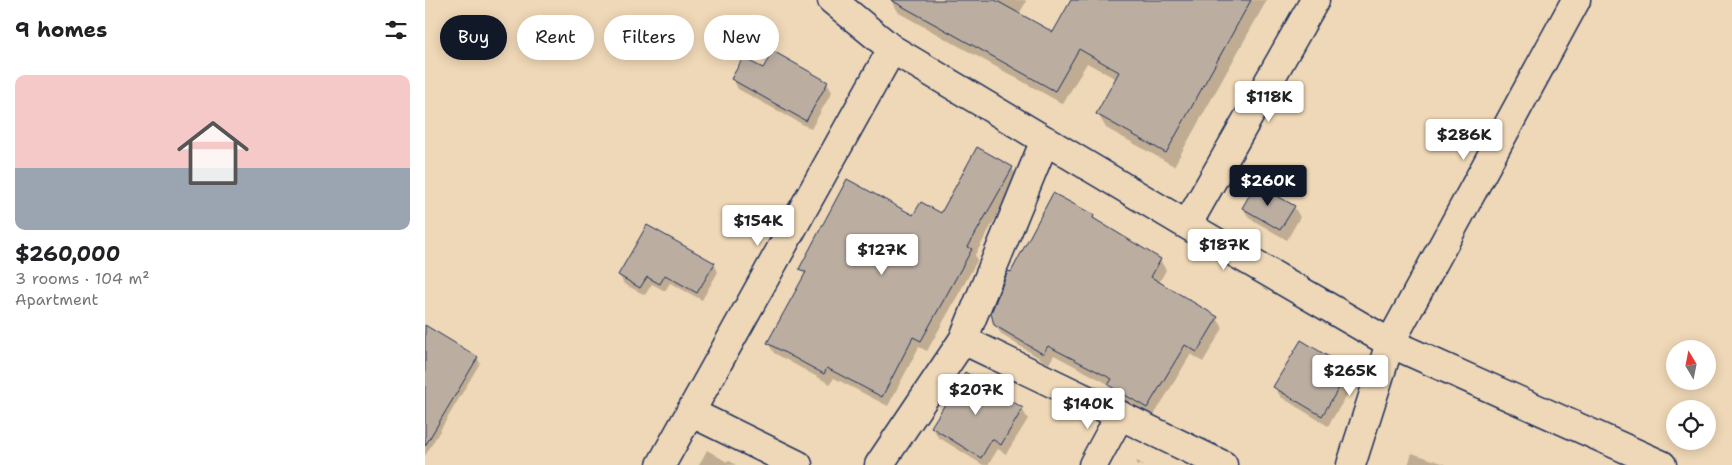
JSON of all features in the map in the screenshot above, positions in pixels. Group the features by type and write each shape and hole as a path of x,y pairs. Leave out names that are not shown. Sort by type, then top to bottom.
{"street":[{"path":"832,0 892,49 1187,225 1390,343 1661,465"},
{"path":"1187,225 1315,0"},
{"path":"1351,465 1390,343 1576,0"},
{"path":"661,465 892,49"},
{"path":"879,465 963,340 1045,140"},
{"path":"963,340 1223,465"},
{"path":"690,412 798,465"},
{"path":"1093,465 1120,415"}],"building":[{"path":"891,0 995,0 1053,32 1071,0 1251,0 1166,153 1096,114 1119,72 1079,49 1055,91"},
{"path":"779,54 828,82 806,121 731,79 742,60 747,60 763,68 768,60 779,60"},
{"path":"977,147 1013,167 968,247 972,249 921,341 913,337 882,397 827,368 824,374 767,343 806,272 799,269 847,179 913,215 921,202 941,213"},
{"path":"1256,184 1295,206 1280,230 1242,208"},
{"path":"1053,193 1094,215 1093,218 1161,259 1151,277 1218,317 1197,352 1185,345 1147,408 1108,385 1112,379 1048,346 1043,354 994,325 991,313 1008,271 1011,272"},
{"path":"647,225 715,263 697,293 665,275 660,284 647,277 640,288 618,275"},
{"path":"425,325 478,357 425,446"},
{"path":"1301,340 1339,363 1343,381 1322,416 1273,387"},
{"path":"965,372 1023,408 1001,445 992,439 981,458 931,427"}]}
